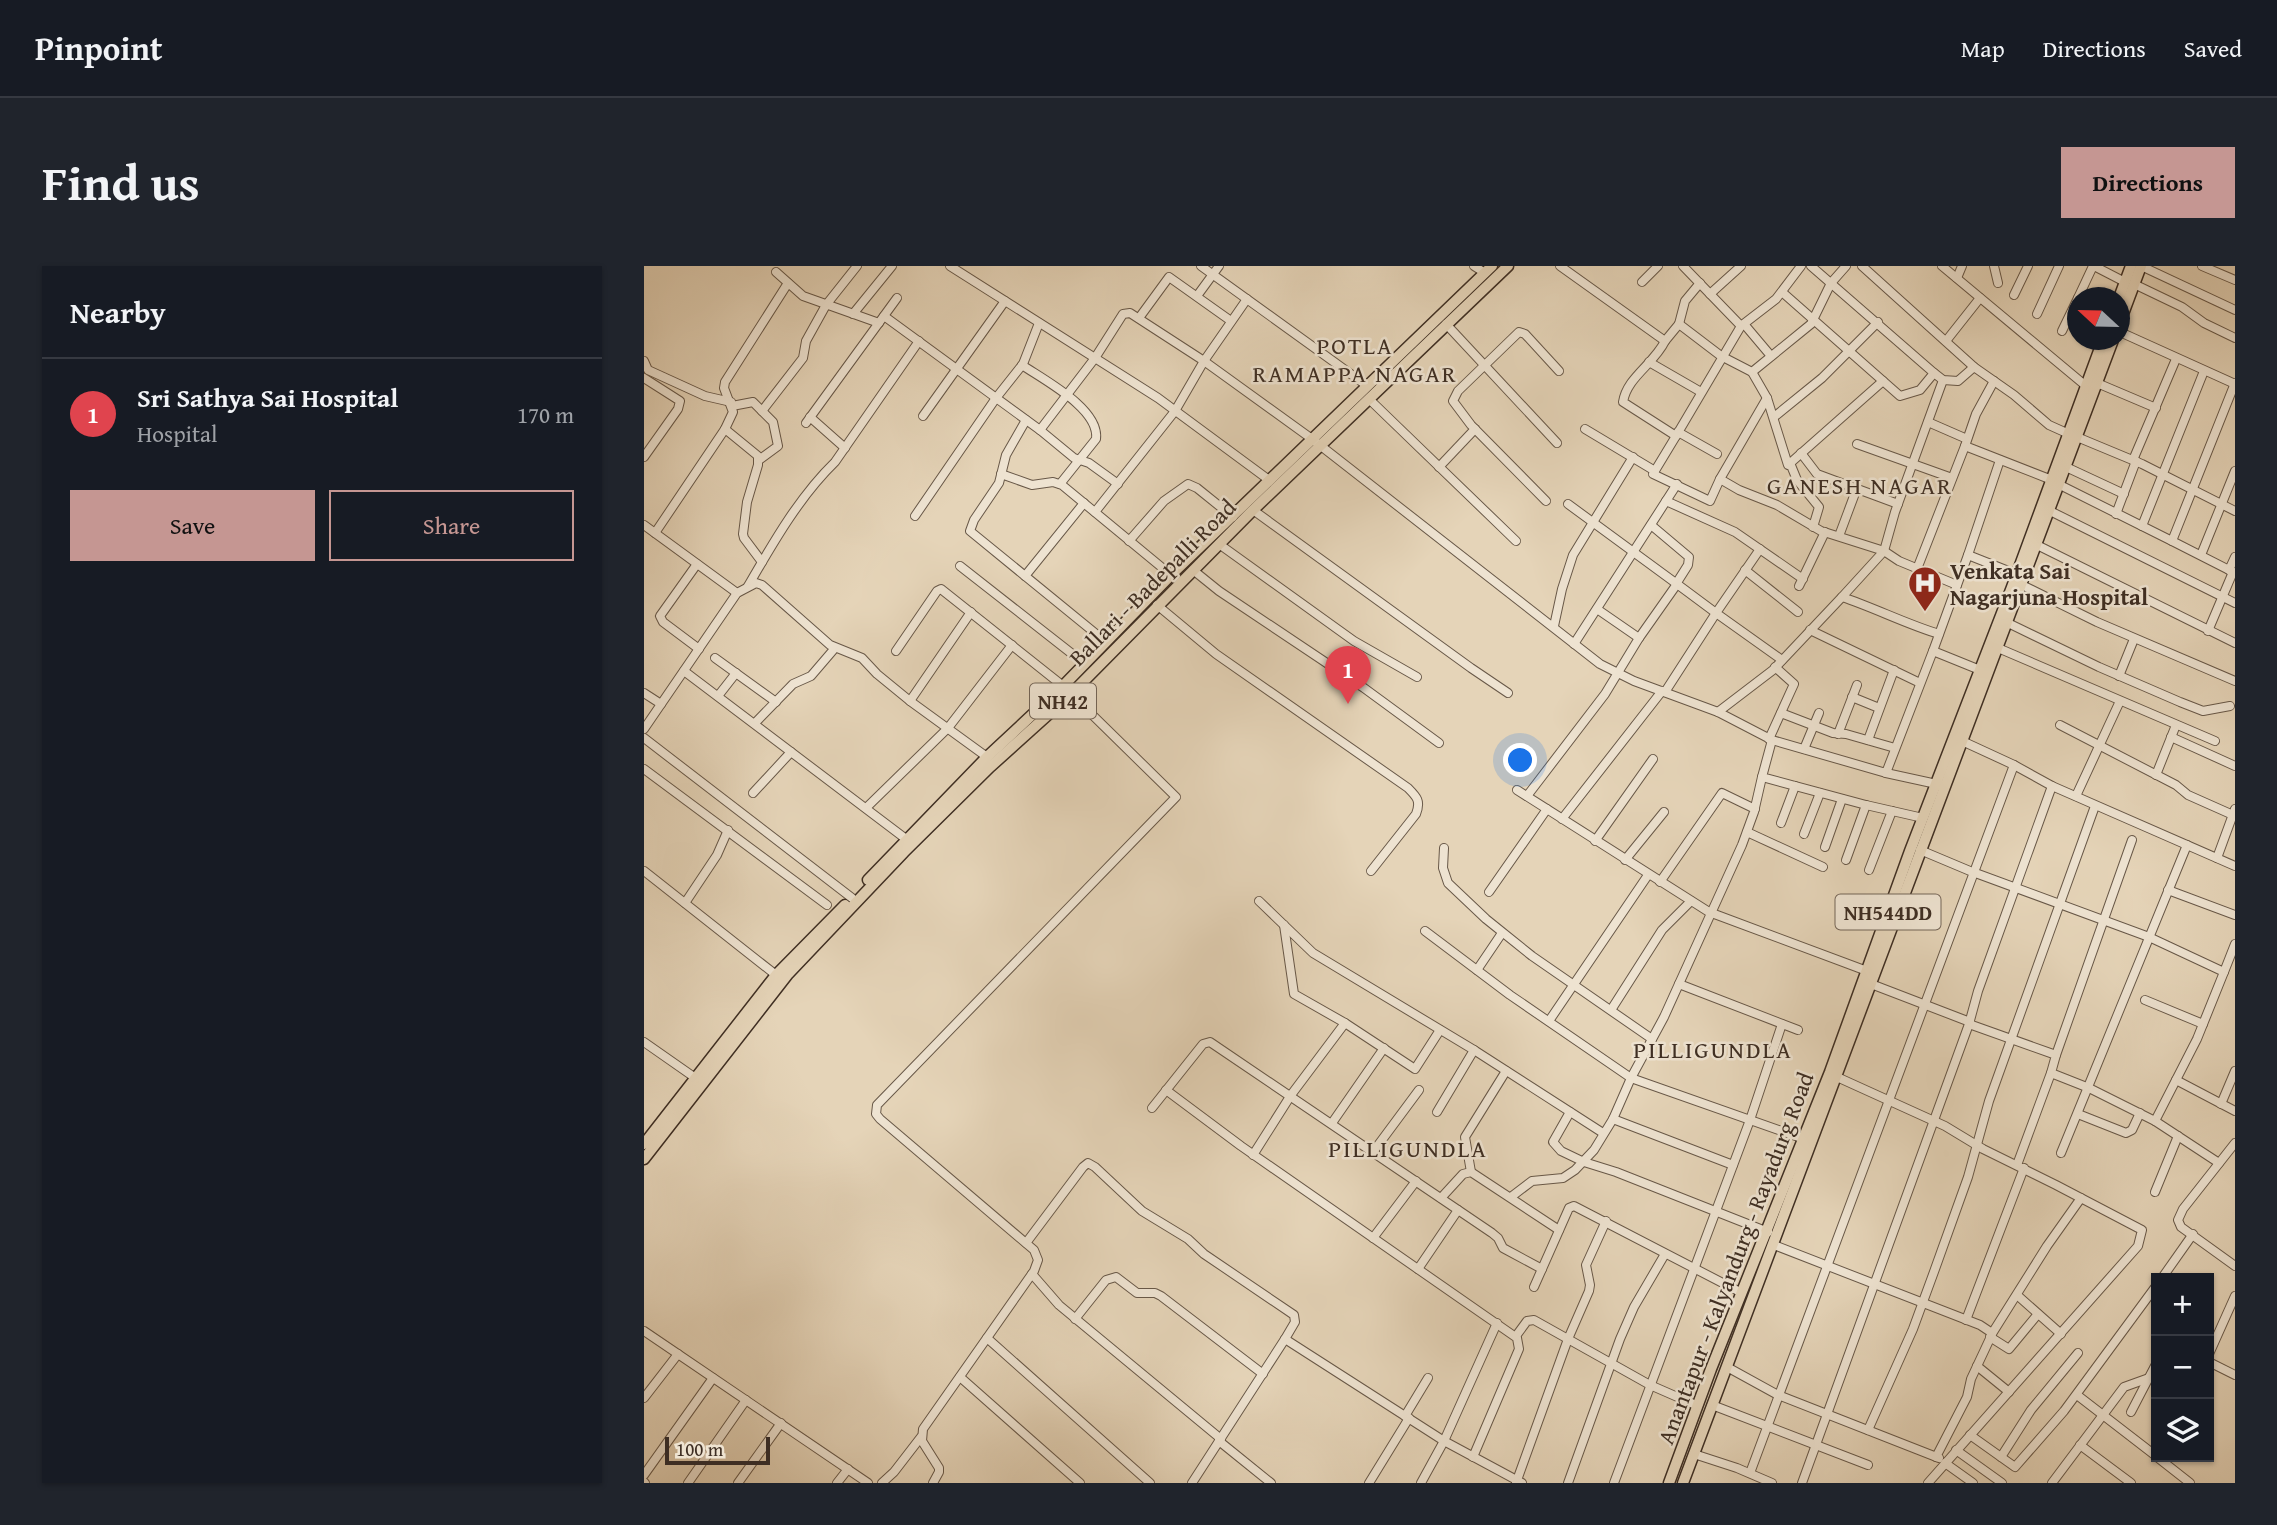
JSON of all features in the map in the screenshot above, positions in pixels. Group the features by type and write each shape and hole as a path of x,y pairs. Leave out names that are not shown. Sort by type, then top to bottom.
{"highway":[{"name":"Ballari - Badepalli Road","path":"644,1144 776,975 906,839 987,757 1067,690 1085,664 1106,642 1269,480 1369,399 1508,266"},
{"path":"2129,287 2132,266"},
{"path":"2127,287 2141,266"},
{"name":"Ballari - Badepalli Road","path":"644,1159 788,974 1067,690 1253,510 1366,385 1488,270"},
{"name":"Anantapur - Kalyandurg - Rayadurg Road","path":"2092,385 2101,350"},
{"name":"Anantapur - Kalyandurg - Rayadurg Road","path":"1683,1483 1774,1245 1808,1140 1923,818 1962,741 2008,623 2021,579 2092,385 2108,350"},
{"name":"Anantapur - Kalyandurg - Rayadurg Road","path":"1670,1483 1742,1293 1837,1077 1920,850 1980,670 2037,545 2050,511 2056,483 2066,467 2073,436"}],"street":[{"path":"762,411 803,358 806,341 827,305 857,266"},
{"path":"853,314 892,266"},
{"path":"950,266 1175,411 1269,480"},
{"path":"1201,266 1366,385"},
{"path":"1197,296 1219,266"},
{"path":"1474,266 1488,270"},
{"path":"1560,266 1665,341"},
{"path":"1643,282 1658,266"},
{"path":"1683,266 1771,356"},
{"path":"1710,294 1741,266"},
{"path":"1768,397 1710,501 1653,474 1721,356 1742,325 1776,299 1801,266"},
{"path":"1811,266 1943,380 1958,381 1974,367"},
{"path":"1752,372 1813,321 1831,282 1846,266"},
{"path":"1862,266 1974,367 2014,395 2049,425 2135,461 2235,511"},
{"path":"1942,266 2092,385 2155,408"},
{"path":"1956,278 1962,266"},
{"path":"1994,266 1998,282"},
{"path":"2014,295 2028,266"},
{"path":"2036,314 2059,266"},
{"path":"2083,287 2093,266 2189,310 2204,323 2235,338"},
{"path":"2141,266 2235,310"},
{"path":"2202,266 2235,280"},
{"path":"776,272 803,296 853,314 881,319 919,341 1080,460 1118,484"},
{"path":"1139,318 1167,278 1171,278 1231,321"},
{"path":"655,534 724,429 733,412 724,388 725,382 788,283"},
{"path":"1700,283 1685,301 1679,324 1625,392 1623,402 1717,454"},
{"path":"1782,292 1900,396 1920,390 1934,373"},
{"path":"845,449 808,420 897,298"},
{"path":"1946,341 1980,298"},
{"path":"1095,512 1175,411 1204,361 1247,299"},
{"path":"923,416 1005,301"},
{"path":"1041,430 1095,358 1123,314 1130,313 1204,361 1317,442 1600,664 1634,681 1718,712 1771,739 1886,774 1940,784"},
{"path":"2062,331 2067,321"},
{"path":"1774,417 1822,378 1878,322"},
{"path":"915,516 996,398 1022,365 1039,323"},
{"path":"1446,324 1557,443"},
{"path":"1679,324 1721,356 1752,372 1768,397 1788,465 1790,463 1797,480 1819,507 1813,527"},
{"path":"1546,501 1475,429 1453,401 1456,393 1521,332 1559,371"},
{"path":"2130,337 2235,384 2172,541"},
{"path":"748,586 794,511 845,449 919,341"},
{"path":"2116,514 2176,359"},
{"path":"644,361 648,370 705,397 731,404 750,401 774,424 779,444 759,460 747,502 743,534 762,562"},
{"path":"1649,362 1701,392"},
{"path":"1022,365 1067,396 1089,416 1097,436 1060,484"},
{"path":"2142,526 2204,371"},
{"path":"644,378 680,401 678,409 644,457"},
{"path":"1718,712 1779,664 1884,551 1898,503 1943,380"},
{"path":"1790,463 1883,381"},
{"path":"1917,569 1976,414 1994,381"},
{"path":"1369,399 1516,541"},
{"path":"1026,420 1010,448 996,488 971,525 970,531 1106,642"},
{"path":"1928,422 2000,460 2056,483 2232,572"},
{"path":"724,429 755,452 759,460"},
{"path":"1439,467 1475,429"},
{"path":"1584,429 1655,471"},
{"path":"1857,444 1952,478"},
{"path":"1801,453 1816,473 1898,503"},
{"path":"1554,626 1573,555 1633,457"},
{"path":"1886,774 1968,555 2000,460"},
{"path":"2066,467 2124,494"},
{"path":"2201,555 2235,471"},
{"path":"1001,474 1032,485 1054,482 1060,484 1171,575"},
{"path":"1720,479 1739,490 1777,505 1825,533 1884,551 1899,561 1957,585"},
{"path":"1129,541 1164,501 1188,484 1233,517"},
{"path":"1574,645 1677,484"},
{"path":"1839,536 1857,488"},
{"path":"1666,501 1735,532 1801,582 1825,533"},
{"path":"1025,576 1084,503"},
{"path":"1511,1197 1532,1181 1563,1178 1584,1162 1613,1119 1679,984 1747,832 1771,739 1794,682 1779,664 1716,613 1567,503"},
{"path":"1253,510 1508,693"},
{"path":"2050,511 2235,603"},
{"path":"644,525 737,593"},
{"path":"1527,796 1605,694 1689,565 1689,557 1651,525"},
{"path":"1219,544 1354,641 1417,677"},
{"path":"2037,545 2235,643"},
{"path":"1562,819 1663,692 1760,549"},
{"path":"1968,555 2021,579 2134,639 2235,681"},
{"path":"2208,631 2232,572 2235,557"},
{"path":"697,564 660,616 663,622 699,649"},
{"path":"960,566 1085,664"},
{"path":"1192,570 1439,743"},
{"path":"1745,570 1798,612"},
{"path":"644,729 737,593 756,583 762,585 835,648 862,658 910,701 987,757"},
{"path":"882,1483 921,1437 923,1429 1032,1274 1038,1260 1034,1250 880,1119 876,1109 881,1099 1176,797 1067,690 943,590 939,589 896,651"},
{"path":"1842,597 1939,634"},
{"path":"1157,605 1216,654 1408,788 1418,798 1416,814 1371,871"},
{"path":"1597,609 1639,638"},
{"path":"910,701 971,612"},
{"path":"2008,623 2119,676 2203,711 2233,707 2235,695"},
{"path":"1810,630 1920,683"},
{"path":"2119,676 2134,639"},
{"path":"866,808 948,728 1012,645"},
{"path":"755,723 793,684 811,676 835,648"},
{"path":"1998,648 2215,741"},
{"path":"1933,651 1980,670"},
{"path":"715,658 776,702"},
{"path":"1868,740 1894,670"},
{"path":"684,671 906,839"},
{"path":"718,696 736,673"},
{"path":"1838,734 1857,685"},
{"path":"644,693 661,704"},
{"path":"1852,696 1879,708"},
{"path":"2076,796 2120,701"},
{"path":"1781,713 1838,734 1846,733 1895,748"},
{"path":"1804,749 1819,713"},
{"path":"2156,775 2176,725"},
{"path":"2060,726 2176,785 2188,795 2234,812 2217,858"},
{"path":"2171,737 2235,766"},
{"path":"644,738 852,898"},
{"path":"1962,741 2095,806 2235,866"},
{"path":"753,793 791,752"},
{"path":"1595,841 1653,759"},
{"path":"1750,1474 2014,765"},
{"path":"644,769 827,905"},
{"path":"1762,777 1866,806 1923,818"},
{"path":"1781,823 1795,786"},
{"path":"1802,1483 1935,1121 2052,786"},
{"path":"1517,790 1711,913 1867,971"},
{"path":"1660,882 1721,794 1725,793 1755,809"},
{"path":"1804,834 1820,793"},
{"path":"1825,847 1842,799"},
{"path":"1846,860 1866,806"},
{"path":"1868,1430 1922,1304 1978,1145 1989,1101 2095,806"},
{"path":"1489,892 1546,809"},
{"path":"1870,870 1892,811"},
{"path":"1625,860 1664,812"},
{"path":"685,903 718,855 728,830"},
{"path":"1747,832 1823,867"},
{"path":"1966,1320 2132,840"},
{"path":"2061,1153 2187,845"},
{"path":"1444,848 1443,868 1448,883 1502,933 1653,1039"},
{"path":"1920,850 2229,969"},
{"path":"644,871 776,975"},
{"path":"1549,1021 1648,874"},
{"path":"2168,890 2235,915"},
{"path":"1259,901 1313,953 1603,1133"},
{"path":"1611,1010 1662,930 1691,901"},
{"path":"1284,925 1294,993 1415,1069 1440,1030"},
{"path":"1425,931 1632,1078 1808,1140"},
{"path":"1477,970 1502,933"},
{"path":"2155,1121 2229,969 2235,944"},
{"path":"1679,984 1798,1030"},
{"path":"1871,984 1925,1003 2011,1040 2056,1055"},
{"path":"2145,1000 2203,1024"},
{"path":"1253,1154 1291,1095 1345,1023"},
{"path":"1614,1483 1750,1120 1782,1024"},
{"path":"1152,1108 1208,1041 1496,1236 1503,1248 1542,1269"},
{"path":"644,1042 694,1077"},
{"path":"1332,1124 1384,1048"},
{"path":"1437,1112 1474,1051"},
{"path":"1471,1172 1465,1137 1506,1071"},
{"path":"2221,1104 2235,1071"},
{"path":"2051,1073 2089,1088 2155,1121 2219,1163"},
{"path":"1837,1077 1935,1121 2142,1230 2138,1246 1956,1450 1933,1481"},
{"path":"2176,1080 2235,1111"},
{"path":"1166,1090 1253,1154 1516,1336 1519,1349 1473,1457"},
{"path":"1373,1152 1419,1090"},
{"path":"1570,1112 1553,1144 1568,1155 1768,1232"},
{"path":"2078,1114 2126,1133 2132,1130 2140,1113"},
{"path":"1613,1119 1733,1165"},
{"path":"2155,1192 2178,1136"},
{"path":"2234,1145 2178,1217 2179,1225 2235,1266"},
{"path":"1026,1243 1088,1164 1095,1167 1142,1211 1188,1239 1204,1254 1292,1313 1295,1322 1192,1483"},
{"path":"1441,1198 1463,1174 1471,1172 1559,1230"},
{"path":"1373,1238 1416,1181"},
{"path":"1936,1457 1967,1397 1991,1335 2081,1198"},
{"path":"1534,1287 1572,1206 1606,1221 1742,1293"},
{"path":"1418,1269 1458,1210"},
{"path":"1285,1339 1444,1441 1518,1482 1568,1339 1590,1288 1586,1265 1606,1221"},
{"path":"2166,1273 2193,1234"},
{"path":"1774,1245 1983,1327 2009,1349 2038,1314"},
{"path":"1568,1483 1611,1362 1634,1307 1665,1254"},
{"path":"1032,1274 1055,1302 1271,1483"},
{"path":"1075,1319 1106,1280 1116,1277 1137,1293 1161,1296 1263,1374"},
{"path":"1970,1435 2015,1467 2077,1395 2151,1293"},
{"path":"2017,1295 2061,1334"},
{"path":"2214,1343 2235,1296"},
{"path":"1516,1336 1531,1319 1650,1385 1698,1406"},
{"path":"1421,1483 1444,1441 1497,1323"},
{"path":"644,1331 868,1483"},
{"path":"987,1338 1150,1483"},
{"path":"2001,1457 2031,1410 2078,1353"},
{"path":"644,1398 678,1354"},
{"path":"2214,1364 2235,1375"},
{"path":"1977,1366 2009,1392"},
{"path":"1727,1367 1778,1395 1936,1457 1973,1483"},
{"path":"2131,1412 2151,1373"},
{"path":"960,1377 1080,1483"},
{"path":"644,1475 713,1378"},
{"path":"1368,1483 1428,1378"},
{"path":"2057,1481 2080,1445 2124,1387 2148,1378"},
{"path":"2077,1395 2151,1451"},
{"path":"688,1483 747,1400"},
{"path":"1712,1405 1868,1465"},
{"path":"738,1483 780,1423"},
{"path":"921,1437 939,1468 933,1483"},
{"path":"2080,1445 2131,1483"},
{"path":"1956,1450 2002,1483"},
{"path":"1694,1454 1772,1483"},
{"path":"2164,1462 2190,1483"},
{"path":"838,1483 848,1469"}],"place":[{"name":"Venkata Sai Nagarjuna Hospital","path":"1925,613"},
{"name":"Sri Sathya Sai Hospital","path":"1348,704"}],"district":[{"name":"POTLA RAMAPPA NAGAR","path":"1355,359"},
{"name":"GANESH NAGAR","path":"1860,485"},
{"name":"PILLIGUNDLA","path":"1713,1049"},
{"name":"PILLIGUNDLA","path":"1408,1148"}]}
